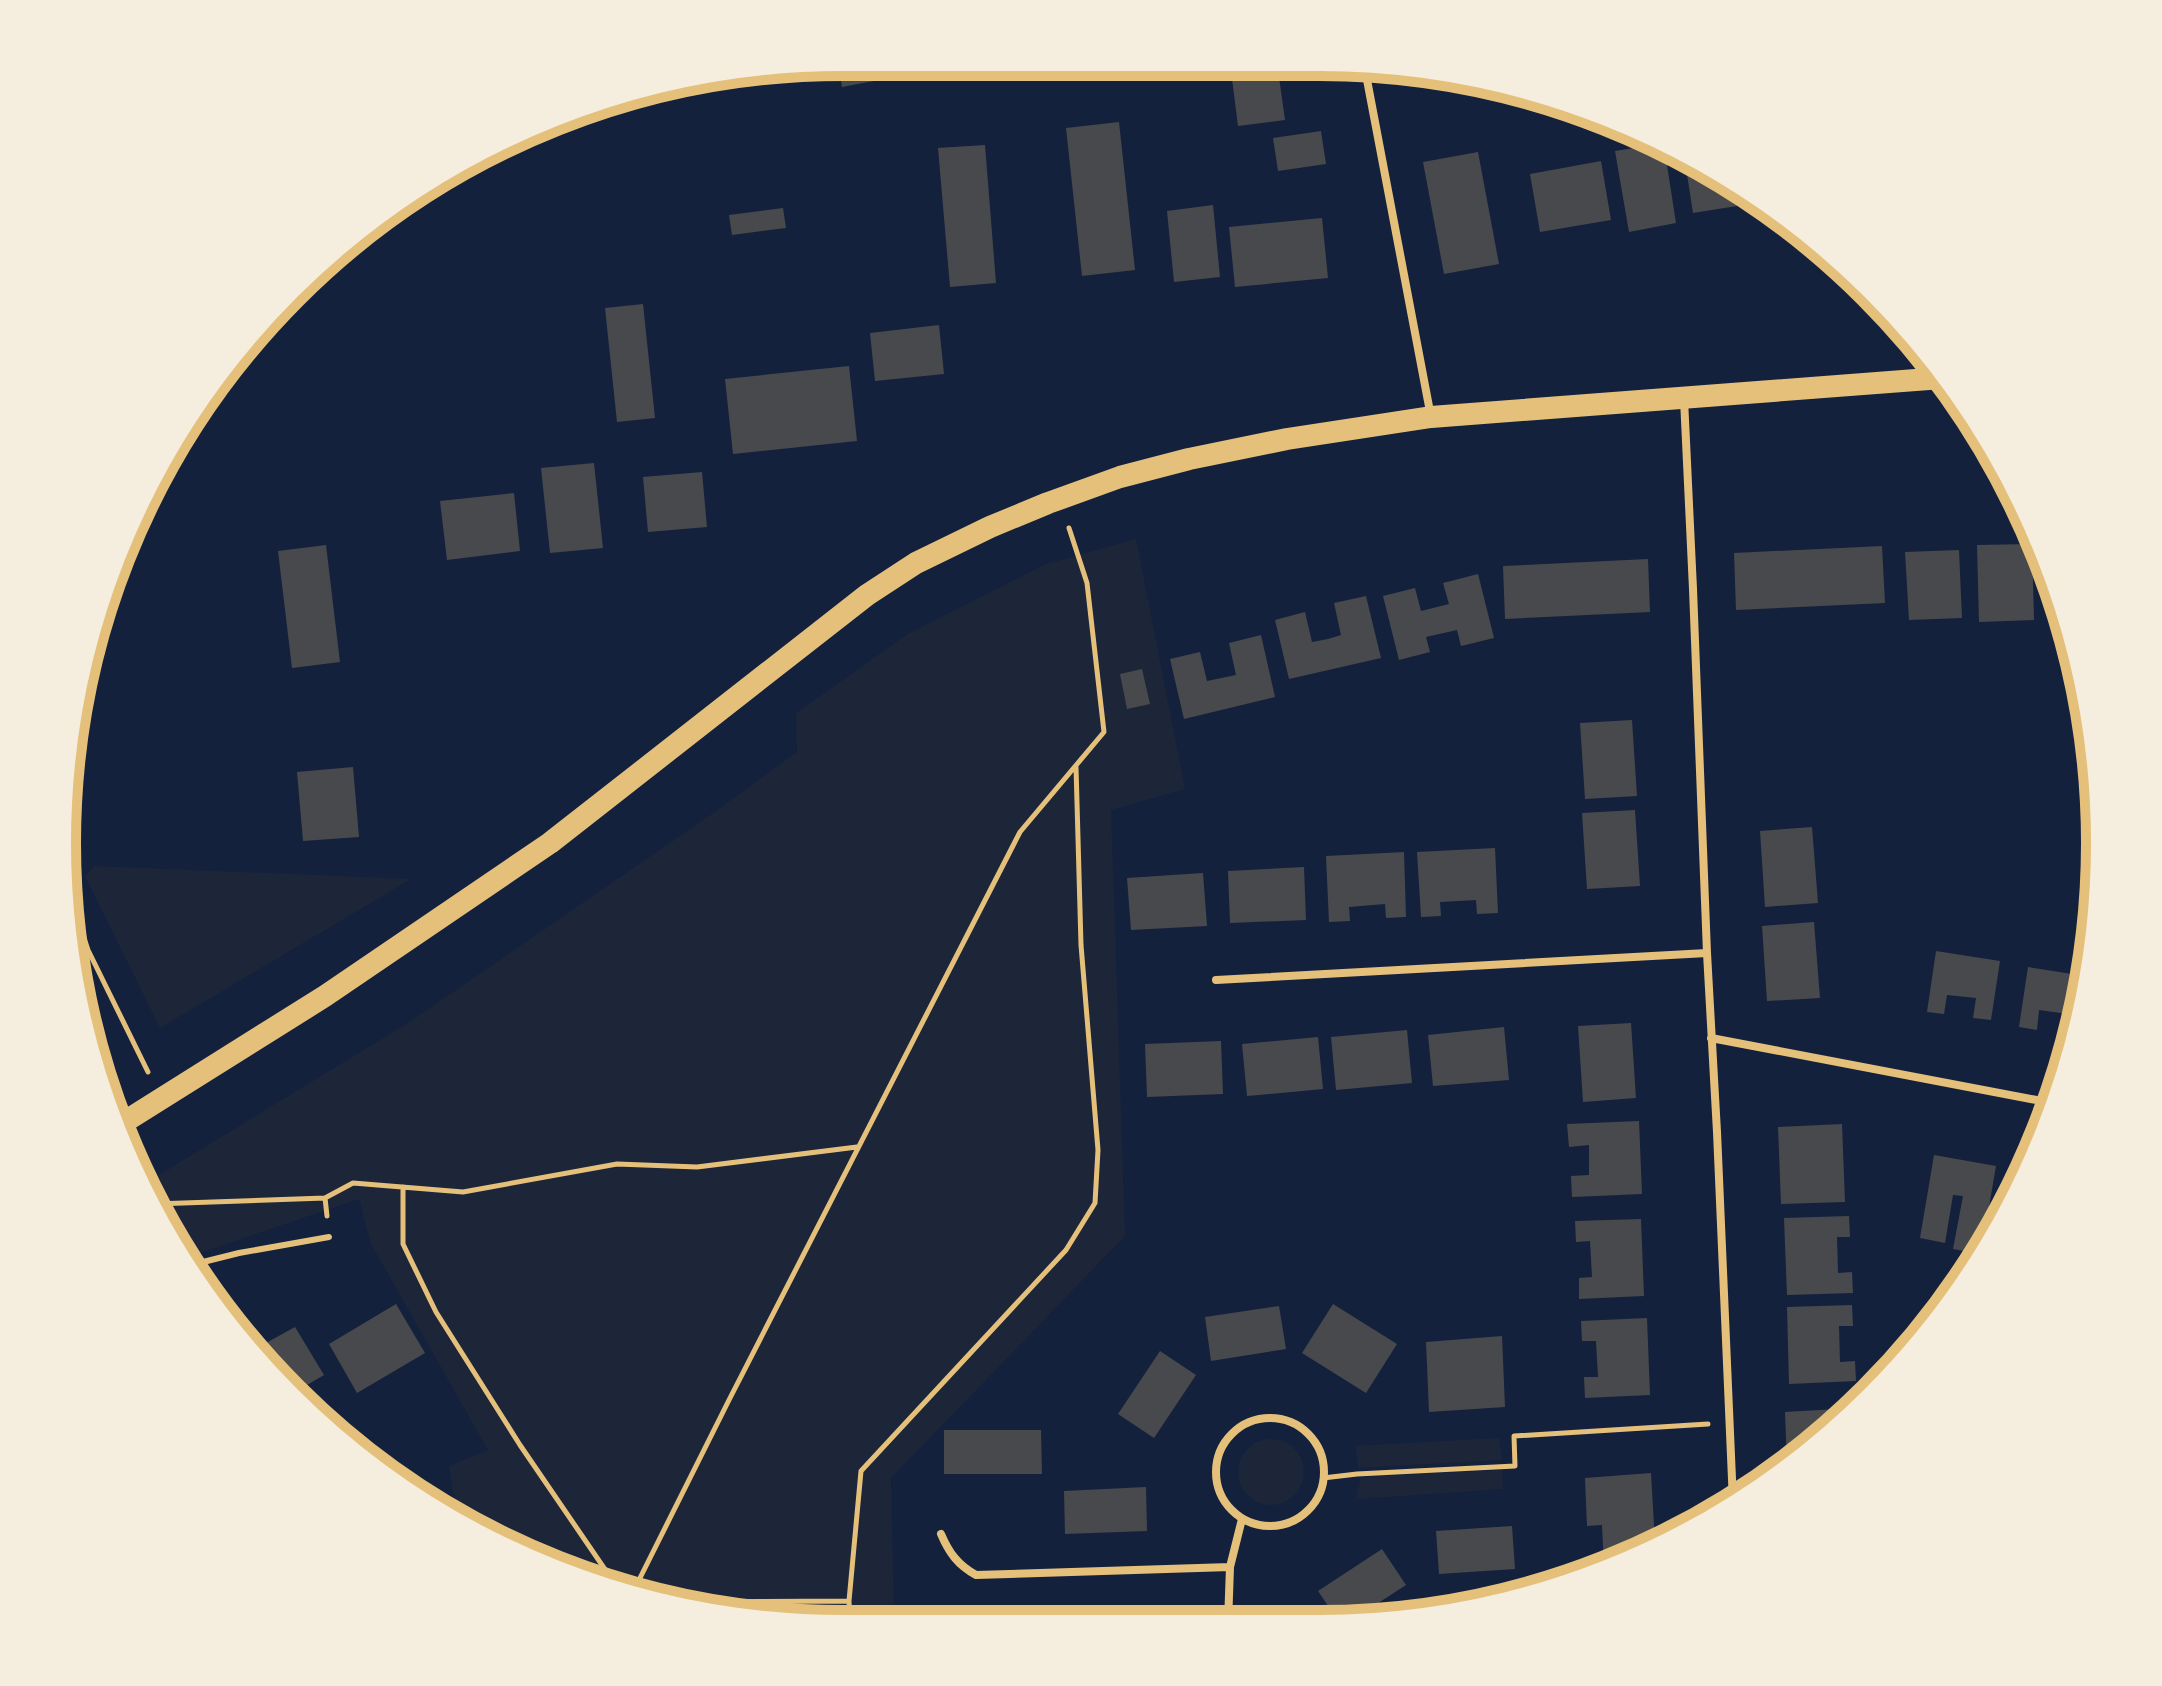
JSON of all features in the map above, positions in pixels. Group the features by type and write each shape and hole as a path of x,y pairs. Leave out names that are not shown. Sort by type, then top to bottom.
{"highway":[{"path":"128,1120 325,996 550,843 867,595 916,563 990,527 1120,477 1287,439 1431,417 1930,379"}],"street":[{"path":"1367,78 1431,417"},
{"path":"1684,399 1732,1489"},
{"path":"1216,980 1707,953"},
{"path":"1711,1038 2041,1101"},
{"path":"1269,1417 1301,1427 1319,1447 1325,1465 1321,1492 1312,1508 1298,1519 1281,1526 1260,1526 1242,1519 1226,1504 1218,1487 1216,1468 1228,1439 1234,1431 1250,1422 1269,1417"},
{"path":"1228,1610 1230,1567 1242,1519"},
{"path":"941,1534 961,1567 976,1575 1230,1567"}],"lane":[{"path":"201,1262 329,1237"}],"path":[{"path":"638,1582 1020,832 1104,732 1087,583 1059,499"},
{"path":"849,1610 861,1471 1066,1250 1095,1203 1098,1150 1081,945 1076,765"},
{"path":"82,932 161,1098"},
{"path":"167,1204 325,1198 353,1183 463,1192 617,1164 697,1167 858,1147"},
{"path":"403,1187 403,1244 436,1312 520,1445 607,1572"},
{"path":"325,1198 329,1237"},
{"path":"1323,1478 1515,1466 1514,1436 1729,1423"},
{"path":"734,1602 849,1601"}],"shaded area":[{"path":"1136,539 1185,789 1111,810 1125,1236 891,1478 894,1610 793,1608 743,1603 644,1584 549,1552 455,1504 449,1466 488,1450 371,1244 359,1199 196,1254 153,1179 408,1023 712,814 797,752 796,713 908,634 1046,564"},
{"path":"94,866 411,879 160,1028 85,876"},
{"path":"1499,1438 1502,1460 1358,1468 1356,1446"},
{"path":"1264,1439 1278,1439 1290,1444 1299,1453 1304,1472 1302,1485 1295,1496 1278,1505 1264,1505 1252,1500 1243,1491 1238,1479 1238,1465 1243,1453 1252,1444"},
{"path":"1502,1470 1503,1489 1356,1499 1361,1477"}],"building":[{"path":"840,76 873,76 874,81 842,87"},
{"path":"1232,76 1279,76 1285,120 1238,126"},
{"path":"1119,122 1135,270 1082,276 1066,128"},
{"path":"1321,131 1326,164 1278,171 1273,138"},
{"path":"985,145 996,283 950,287 938,148"},
{"path":"1641,147 1666,159 1676,223 1629,232 1615,151"},
{"path":"1478,152 1499,264 1444,274 1423,162"},
{"path":"1601,161 1611,220 1540,232 1530,174"},
{"path":"1686,170 1736,199 1737,206 1693,213"},
{"path":"1213,205 1220,277 1174,282 1167,211"},
{"path":"783,208 786,228 732,235 729,215"},
{"path":"1322,218 1328,278 1235,287 1229,227"},
{"path":"643,304 655,418 617,422 605,308"},
{"path":"939,325 944,374 875,381 870,333"},
{"path":"849,366 857,441 733,454 725,379"},
{"path":"594,463 603,548 550,553 541,468"},
{"path":"702,472 707,527 648,532 643,477"},
{"path":"514,493 520,551 447,560 440,501"},
{"path":"2026,544 2032,561 2034,620 1979,622 1977,545"},
{"path":"326,545 340,662 292,668 278,551"},
{"path":"1882,546 1885,603 1736,610 1734,553"},
{"path":"1959,550 1962,618 1909,620 1905,552"},
{"path":"1648,559 1650,612 1505,619 1503,566"},
{"path":"1478,574 1494,638 1461,646 1457,630 1426,637 1430,652 1399,660 1383,596 1415,588 1421,611 1449,604 1443,583"},
{"path":"1366,596 1381,658 1289,679 1275,620 1305,612 1312,642 1328,639 1341,635 1334,603"},
{"path":"1261,635 1275,697 1184,719 1170,659 1200,652 1207,681 1236,675 1229,643"},
{"path":"1142,669 1150,704 1127,709 1120,674"},
{"path":"1632,720 1637,796 1585,799 1580,723"},
{"path":"353,767 359,837 303,841 297,772"},
{"path":"1635,810 1640,886 1587,889 1582,813"},
{"path":"1812,827 1818,903 1765,907 1760,831"},
{"path":"1495,848 1498,913 1477,914 1476,900 1440,902 1441,916 1421,917 1417,852"},
{"path":"1404,852 1406,917 1386,918 1385,904 1349,907 1350,921 1329,922 1326,856"},
{"path":"1304,867 1306,920 1230,923 1228,871"},
{"path":"1203,873 1207,926 1131,930 1127,878"},
{"path":"1814,922 1820,998 1767,1001 1762,926"},
{"path":"1936,951 2000,961 1991,1020 1973,1018 1976,998 1947,995 1944,1014 1927,1012"},
{"path":"2028,967 2074,974 2066,1014 2039,1010 2037,1030 2019,1027"},
{"path":"1631,1023 1636,1098 1583,1102 1578,1026"},
{"path":"1504,1027 1509,1080 1433,1086 1428,1035"},
{"path":"1407,1030 1412,1083 1336,1090 1331,1037"},
{"path":"1318,1037 1323,1089 1247,1096 1242,1044"},
{"path":"1221,1041 1223,1094 1147,1097 1145,1044"},
{"path":"1639,1121 1642,1194 1572,1197 1571,1176 1589,1175 1589,1145 1569,1147 1567,1124"},
{"path":"1842,1124 1845,1202 1781,1204 1778,1127"},
{"path":"1934,1155 1996,1166 1987,1219 1967,1252 1953,1249 1963,1196 1953,1195 1945,1243 1920,1238"},
{"path":"1849,1216 1850,1237 1837,1237 1838,1273 1852,1272 1853,1293 1787,1295 1784,1218"},
{"path":"1641,1219 1644,1296 1579,1299 1579,1278 1592,1277 1590,1241 1576,1242 1575,1221"},
{"path":"396,1304 425,1353 357,1393 329,1344"},
{"path":"1333,1304 1397,1344 1366,1393 1302,1353"},
{"path":"1852,1305 1853,1326 1839,1326 1840,1362 1855,1361 1856,1381 1789,1384 1787,1307"},
{"path":"1279,1306 1286,1349 1211,1361 1205,1317"},
{"path":"1647,1318 1650,1395 1585,1398 1584,1377 1598,1377 1596,1341 1582,1341 1581,1321"},
{"path":"295,1327 324,1375 303,1387 263,1345"},
{"path":"1502,1336 1505,1407 1429,1412 1426,1342"},
{"path":"1160,1351 1196,1375 1154,1438 1118,1414"},
{"path":"1836,1409 1787,1452 1785,1412"},
{"path":"944,1430 1041,1430 1042,1474 944,1474"},
{"path":"1651,1473 1654,1533 1603,1555 1602,1525 1587,1526 1585,1478"},
{"path":"1146,1487 1147,1531 1065,1534 1064,1491"},
{"path":"1512,1526 1515,1569 1439,1574 1436,1531"},
{"path":"1382,1549 1406,1585 1369,1608 1331,1610 1318,1591"}]}
